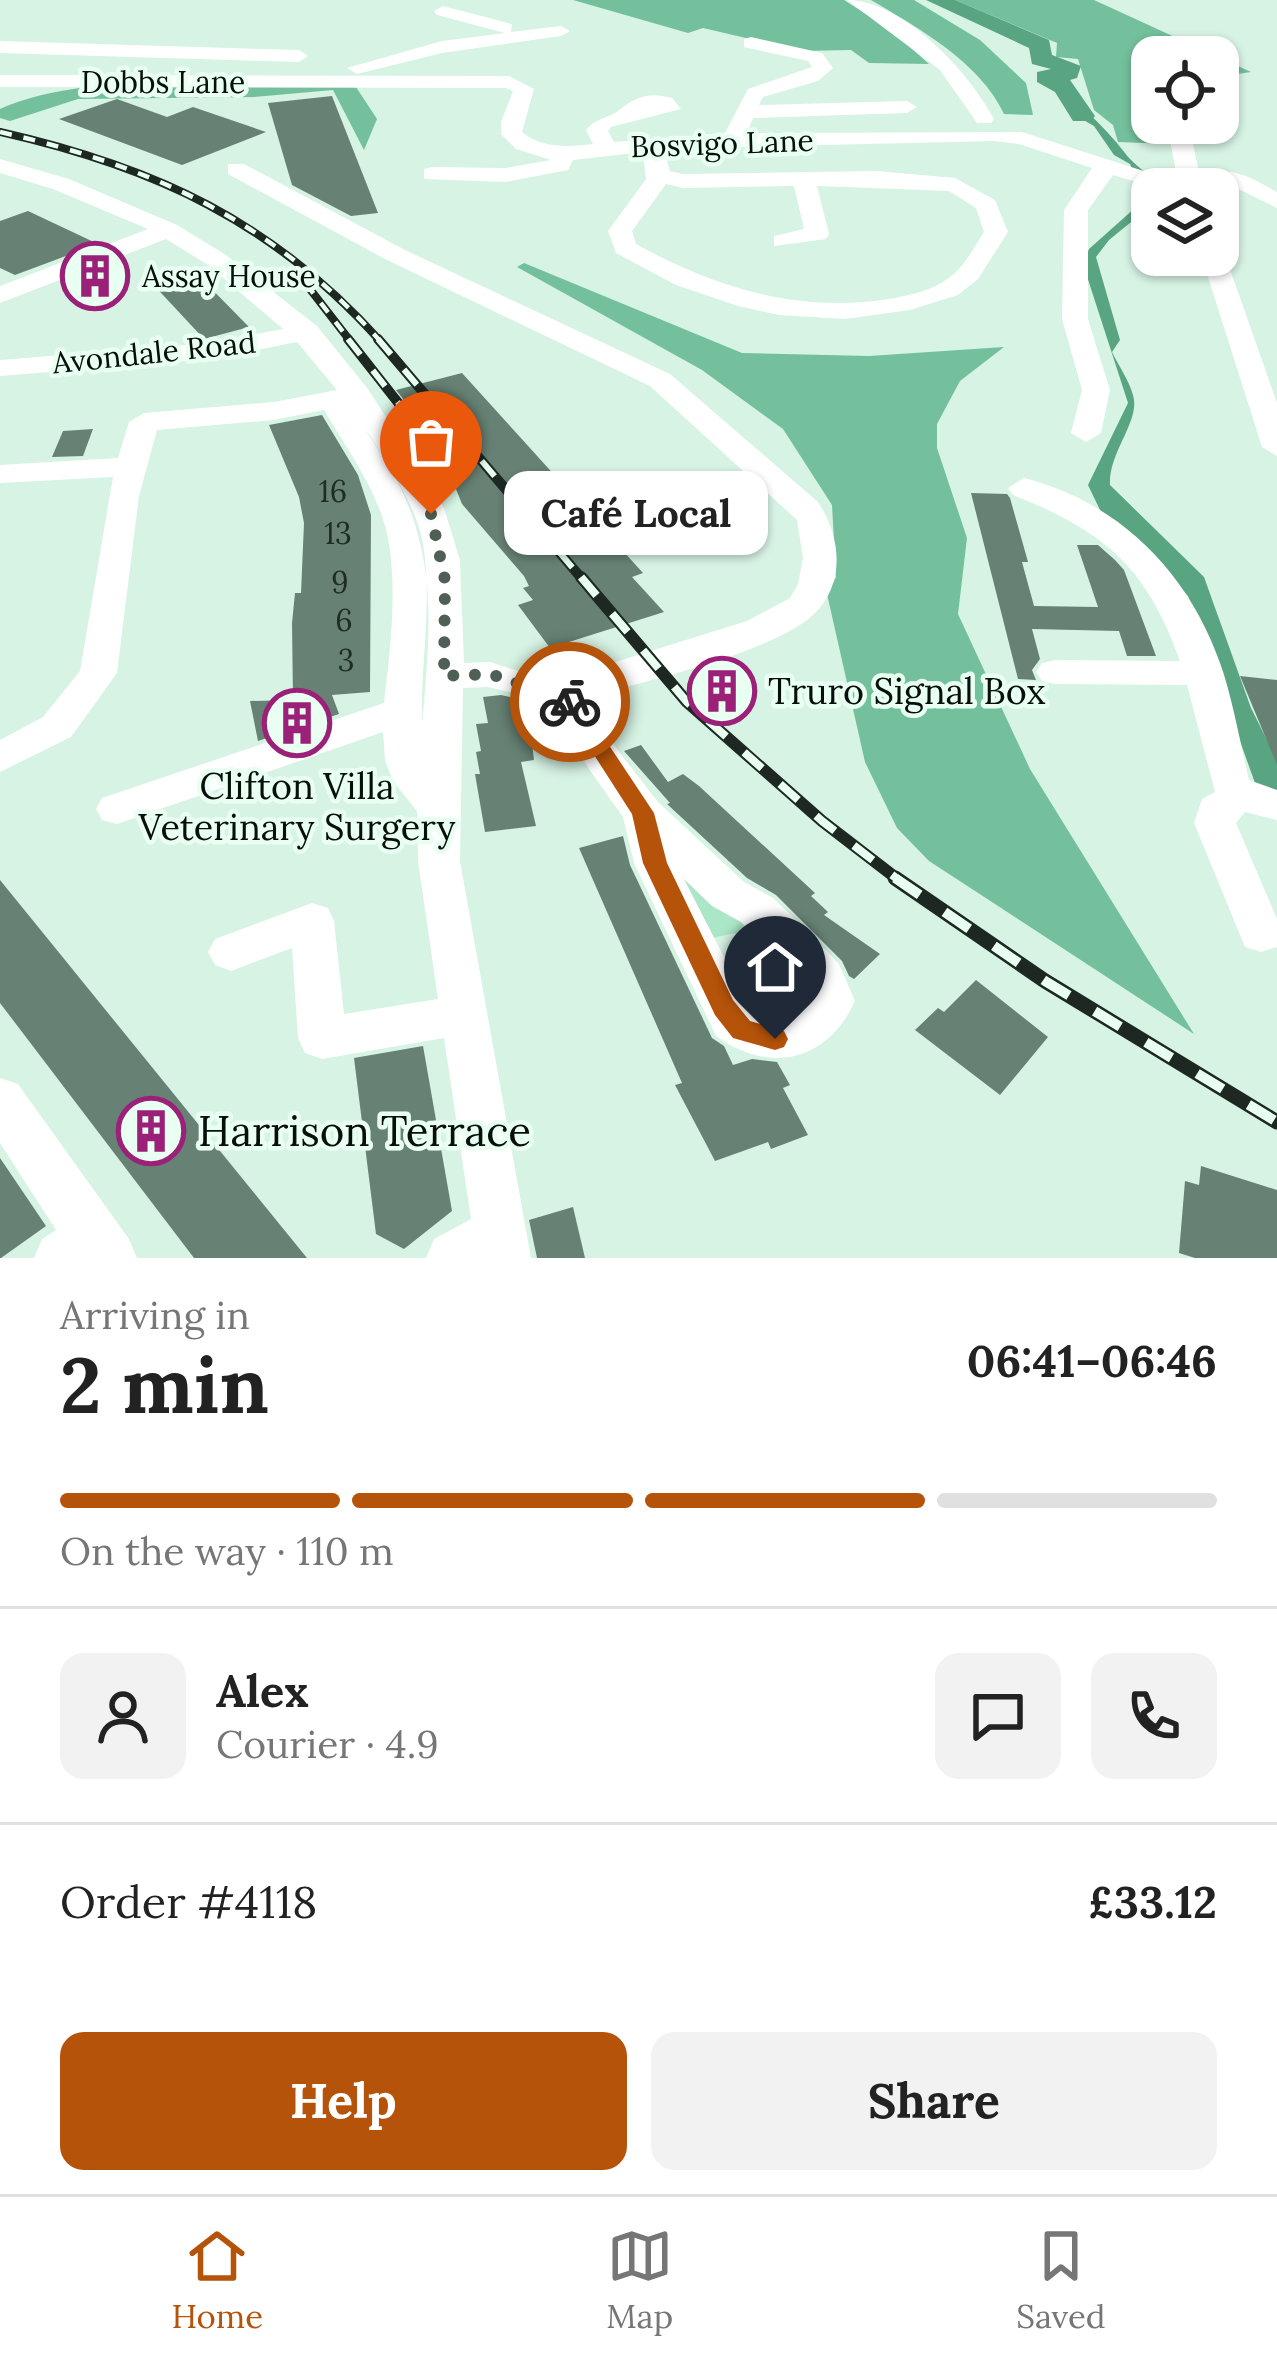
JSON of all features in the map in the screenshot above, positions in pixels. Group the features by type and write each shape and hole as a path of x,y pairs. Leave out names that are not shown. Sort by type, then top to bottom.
{"street":[{"path":"856,0 903,29 972,91 989,127"},
{"path":"442,11 533,34"},
{"path":"326,82 365,65 422,52 561,31"},
{"path":"733,140 755,93 812,77 823,68 815,57 751,43"},
{"path":"0,47 299,56"},
{"name":"Dobbs Lane","path":"0,82 326,82"},
{"path":"326,82 520,84 524,88 511,122 512,134 524,145 563,154"},
{"path":"749,112 908,106"},
{"path":"605,148 598,126 624,117"},
{"name":"Bosvigo Lane","path":"432,174 530,172 560,165 563,154 649,143 941,136 989,127 1131,175"},
{"path":"649,143 663,166 662,176 630,211 620,231 625,248 711,292 776,310 850,312 916,302 961,283 996,232 986,205 960,177 682,181 662,176"},
{"path":"0,166 80,191 168,230 253,285 307,332 346,398 406,542 409,640 403,711 409,775 434,803"},
{"path":"236,169 396,255 660,380 814,519 820,547 817,577 804,604 787,618 563,691 528,687 490,674 444,676"},
{"path":"1086,433 1096,390 1075,319 1076,210 1102,176 1116,171"},
{"path":"1239,178 1277,201"},
{"path":"783,242 817,234 804,179"},
{"path":"0,295 168,230"},
{"path":"1221,276 1277,447"},
{"name":"Avondale Road","path":"0,368 210,351 307,332"},
{"path":"1244,347 1277,346"},
{"path":"0,758 57,727 98,673 128,467 144,422 242,415 346,398"},
{"path":"346,398 406,464 435,525 445,580 444,676 434,803 464,1016 486,1252"},
{"path":"0,475 128,467"},
{"path":"1024,488 1087,514 1161,575 1204,666 1230,783 1260,802"},
{"path":"1055,672 1175,676 1204,666"},
{"path":"563,691 643,813 728,894 766,918 824,978 831,1001 817,1023 787,1036 764,1039 734,1022 655,863 643,813"},
{"path":"117,809 403,711"},
{"path":"1260,802 1217,810 1215,823 1261,934"},
{"path":"231,952 312,921 322,1038 464,1016"},
{"path":"0,1100 88,1251"}],"shaded area":[{"path":"573,0 844,0 891,30 929,64 869,63 851,50 801,51 703,28 688,33"},
{"path":"871,0 914,0 980,40 1026,83 1033,115 1004,114 964,62"},
{"path":"955,0 1094,0 1172,36 1131,36 1131,142 1118,142 1113,125 1094,110 1078,59 1056,57 1057,43"},
{"path":"1053,74 1140,168 1132,168 1114,155 1094,126 1073,114 1062,88 1047,81"},
{"path":"172,82 354,84 377,119 364,150 333,90 254,97 78,99 10,121 0,118 0,109 77,88"},
{"path":"1131,212 1131,222 1096,257 1120,340 1112,352 1134,405 1110,485 1204,577 1251,708 1277,760 1277,811 1255,783 1188,596 1100,510 1088,485 1128,403 1083,264 1089,249"},
{"path":"524,263 742,353 869,356 1004,347 960,381 937,424 937,448 967,538 958,614 1030,769 1194,1034 929,861 897,828 865,762 827,594 836,577 832,505 783,429 702,370 517,267"},
{"path":"659,837 754,922 739,933 760,956 769,951 780,962 772,969 788,985 807,973 815,1002 774,1027 740,1002 762,994 751,974 740,978 733,965 748,960 735,933 708,939"}],"building":[{"path":"332,96 378,213 351,216 292,185 268,103"},
{"path":"117,99 167,117 193,107 266,132 182,165 59,119"},
{"path":"28,211 98,244 15,275 0,268 0,221"},
{"path":"191,268 249,327 204,339 149,280"},
{"path":"462,373 643,573 632,577 664,612 550,648 518,605 533,600 523,588 529,586 524,576 462,504 435,456 447,453 396,390"},
{"path":"322,415 358,475 371,515 370,692 332,695 339,714 258,741 250,701 293,700 292,623 295,593 301,593 304,523 299,497 269,425"},
{"path":"93,429 83,456 52,457 63,431"},
{"path":"971,493 1010,498 1028,562 1022,562 1034,606 1098,607 1077,545 1098,545 1124,570 1156,656 1127,656 1119,631 1032,629 1040,659 1032,670 1036,680 1018,679"},
{"path":"1240,676 1277,680 1277,765"},
{"path":"483,697 510,697 517,728 530,726 534,760 521,762 536,826 485,832 475,774 480,774 476,752 481,751 476,724 488,723"},
{"path":"641,745 668,782 683,774 699,786 815,893 811,896 828,912 824,915 880,954 854,979 849,976 842,961 776,895 747,878 667,804 624,751"},
{"path":"623,836 630,865 712,1038 724,1046 733,1065 752,1059 777,1062 790,1085 783,1088 808,1135 771,1149 768,1142 715,1161 675,1085 682,1083 579,848"},
{"name":"Harrison Terrace","path":"0,880 307,1258 194,1258 0,1003"},
{"path":"976,980 1048,1037 1000,1095 915,1030 938,1008 944,1012"},
{"path":"423,1046 452,1211 404,1249 376,1234 354,1058"},
{"path":"0,1158 46,1226 1,1258 0,1258"},
{"path":"1201,1166 1277,1190 1277,1258 1195,1258 1179,1253 1185,1181 1199,1185"},
{"path":"573,1207 585,1258 537,1258 529,1220"}],"waterway":[{"path":"937,0 1041,45 1040,59 1069,66 1068,73 1046,77 1065,87 1082,116"}],"railway":[{"path":"0,132 110,163 208,205 298,263 381,342"},
{"path":"306,284 351,342"},
{"path":"348,339 407,414"},
{"path":"378,339 583,580"},
{"path":"581,577 687,702 822,821 900,881"},
{"path":"895,878 1045,981 1277,1122"}],"way so far":[{"path":"431,514 445,580 444,676 500,676 528,687 563,691 570,702"}],"place":[{"name":"Assay House","path":"95,276"},
{"name":"Café Local","path":"431,514"},
{"name":"Truro Signal Box","path":"722,691"},
{"name":"Clifton Villa Veterinary Surgery","path":"297,723"},
{"name":"Harrison Terrace","path":"151,1131"}],"route":[{"path":"570,702 643,813 655,863 724,1007 742,1030 775,1039"}]}
